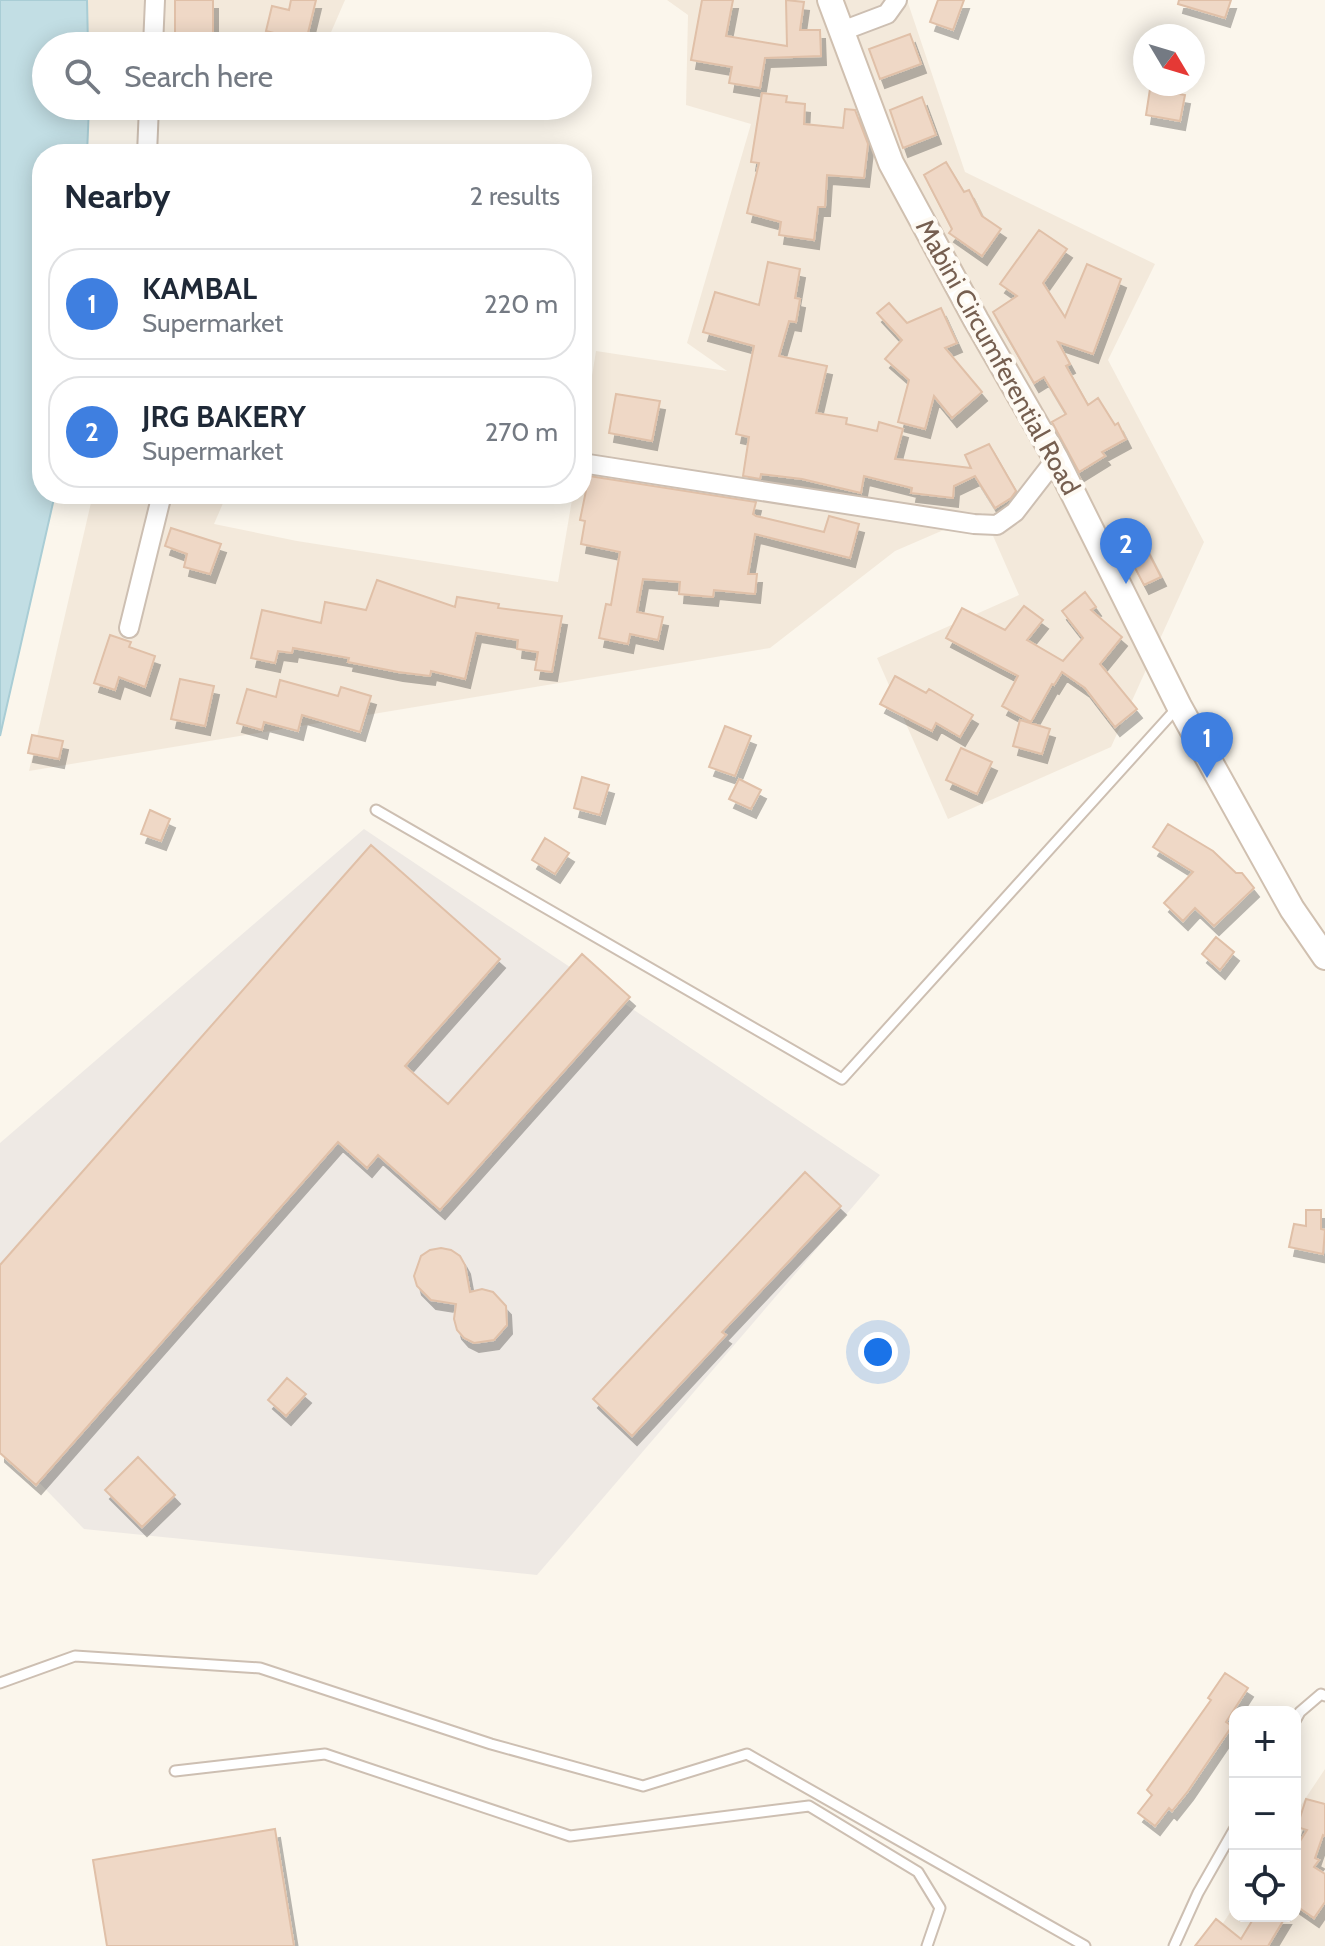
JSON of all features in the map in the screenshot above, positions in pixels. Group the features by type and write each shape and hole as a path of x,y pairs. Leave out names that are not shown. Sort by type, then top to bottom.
{"main road":[{"name":"Mabini Circumferential Road","path":"830,0 891,163 1056,459 1179,706 1292,909 1325,957"}],"street":[{"path":"154,32 155,0"},
{"path":"842,31 887,14 897,0"},
{"path":"147,144 148,120"},
{"path":"592,465 974,524 997,525 1015,512 1056,459"},
{"path":"129,628 160,504"}],"lane":[{"path":"376,810 842,1079 1179,706"},
{"path":"0,1683 75,1656 260,1668 491,1744 643,1786 747,1754 1085,1946"},
{"path":"1301,1711 1321,1694 1325,1696"},
{"path":"175,1771 325,1754 570,1836 809,1806 918,1872 940,1908 927,1946"},
{"path":"1174,1946 1198,1893 1229,1839"}],"shaded area":[{"path":"87,0 345,0 331,32 88,32"},
{"path":"667,0 907,0 965,172 1155,264 1108,360 1204,542 1111,747 948,819 877,658 1019,595 983,513 895,551 770,648 29,771 91,504 223,504 214,524 297,541 558,582 571,504 592,504 592,376 596,351 727,371 687,343 751,124 686,105 688,15"},
{"path":"364,829 880,1175 537,1575 84,1529 0,1442 0,1143"},
{"path":"1325,1769 1325,1946 1208,1946 1229,1914 1229,1922 1301,1922 1301,1805"}],"water":[{"path":"0,0 87,0 88,32 32,32 32,120 88,120 87,144 32,144 32,504 53,504 0,736"}],"building":[{"path":"175,0 213,0 213,32 175,32"},
{"path":"291,0 316,0 308,32 266,31 272,6 289,10"},
{"path":"702,0 733,0 726,36 787,46 786,0 804,2 800,30 820,30 821,56 765,58 760,88 729,83 732,67 691,60"},
{"path":"938,0 964,0 953,30 930,22"},
{"path":"1179,0 1231,0 1225,18 1178,4"},
{"path":"910,34 921,64 880,79 869,49"},
{"path":"762,93 787,96 786,102 805,104 804,124 843,128 845,109 855,110 868,144 864,178 827,175 825,207 818,207 814,240 779,235 781,222 747,213 759,163 751,162"},
{"path":"1149,96 1185,96 1180,121 1146,115"},
{"path":"922,97 936,135 903,148 890,110"},
{"path":"946,162 964,192 969,190 982,216 1001,229 982,256 949,233 952,229 924,175"},
{"path":"1039,230 1067,249 1043,283 1065,317 1087,264 1121,279 1093,354 1058,342 1070,364 1066,366 1088,405 1098,398 1115,425 1118,423 1126,439 1102,452 1105,456 1079,472 1052,422 1066,414 1044,377 1034,383 993,312 1017,296 1000,284"},
{"path":"768,262 800,269 795,298 800,299 796,322 789,321 779,356 827,366 816,413 847,418 846,424 877,431 879,422 903,429 895,459 971,468 965,455 989,444 1016,491 1011,498 995,508 975,476 954,486 953,498 911,493 912,488 864,476 861,493 802,479 761,474 760,479 743,476 749,437 736,434 754,346 703,332 715,292 759,305"},
{"path":"889,303 907,323 941,308 957,343 945,348 982,392 952,418 934,396 925,429 898,422 909,380 885,359 902,340 877,313"},
{"path":"616,394 660,401 652,441 609,433"},
{"path":"592,476 756,502 753,514 756,516 824,532 829,516 859,524 850,558 755,534 748,574 757,574 755,594 714,590 713,597 679,594 680,582 643,579 637,612 663,617 658,640 630,634 628,644 599,638 606,604 611,605 620,552 581,544 585,521 580,520 583,504 592,504"},
{"path":"171,528 221,544 210,574 184,567 187,554 165,546"},
{"path":"1141,538 1161,577 1144,585 1124,547"},
{"path":"377,580 455,607 457,597 499,604 498,608 562,616 552,672 535,670 538,652 517,649 518,640 476,633 465,679 431,671 430,676 398,672 348,662 349,658 293,648 292,653 278,651 275,663 251,658 262,610 321,623 325,602 366,610"},
{"path":"1085,592 1096,607 1091,610 1122,637 1100,664 1137,709 1115,727 1085,688 1062,672 1031,722 1002,706 1018,676 946,638 962,608 1005,630 1024,606 1043,620 1027,640 1063,661 1083,638 1062,611"},
{"path":"110,635 131,642 129,647 155,656 145,687 119,677 115,690 94,683"},
{"path":"895,676 926,693 929,689 973,715 960,737 936,723 932,731 880,704"},
{"path":"180,679 214,686 205,726 171,719"},
{"path":"280,680 338,696 341,687 371,696 360,732 302,715 298,731 264,722 262,730 237,723 247,689 276,697"},
{"path":"1020,720 1050,729 1042,754 1013,746"},
{"path":"725,726 751,736 735,776 709,767"},
{"path":"32,735 63,741 59,759 28,753"},
{"path":"961,748 992,762 977,794 946,780"},
{"path":"582,777 609,785 600,815 574,808"},
{"path":"739,779 761,790 751,809 729,799"},
{"path":"150,810 170,819 161,841 141,834"},
{"path":"1168,824 1213,851 1236,873 1242,873 1254,888 1214,926 1195,908 1183,921 1164,903 1193,872 1153,847"},
{"path":"545,838 569,853 555,874 532,860"},
{"path":"371,845 500,959 405,1066 448,1104 582,954 630,997 440,1210 378,1155 367,1168 338,1142 36,1485 0,1453 0,1265"},
{"path":"1216,937 1234,952 1220,970 1202,954"},
{"path":"805,1172 841,1206 722,1332 726,1335 632,1436 593,1399"},
{"path":"1306,1210 1321,1210 1321,1229 1325,1230 1323,1254 1289,1247 1294,1224 1306,1226"},
{"path":"441,1248 460,1256 465,1265 470,1292 482,1289 493,1292 506,1306 507,1325 494,1340 474,1343 464,1338 457,1330 454,1319 456,1304 431,1300 417,1286 414,1276 421,1256"},
{"path":"287,1378 306,1394 286,1416 268,1400"},
{"path":"138,1457 175,1495 142,1527 105,1490"},
{"path":"1225,1673 1248,1688 1236,1706 1229,1706 1226,1722 1229,1730 1188,1791 1155,1826 1138,1813 1152,1795 1147,1790 1211,1700 1208,1698"},
{"path":"1306,1799 1325,1804 1325,1836 1314,1867 1325,1874 1325,1902 1314,1918 1301,1909 1301,1840 1307,1830 1301,1828"},
{"path":"275,1829 294,1946 107,1946 93,1860"},
{"path":"1216,1919 1241,1939 1251,1922 1282,1922 1268,1946 1195,1946"}],"place":[{"name":"JRG BAKERY","path":"1126,584"},
{"name":"KAMBAL","path":"1207,778"}]}
